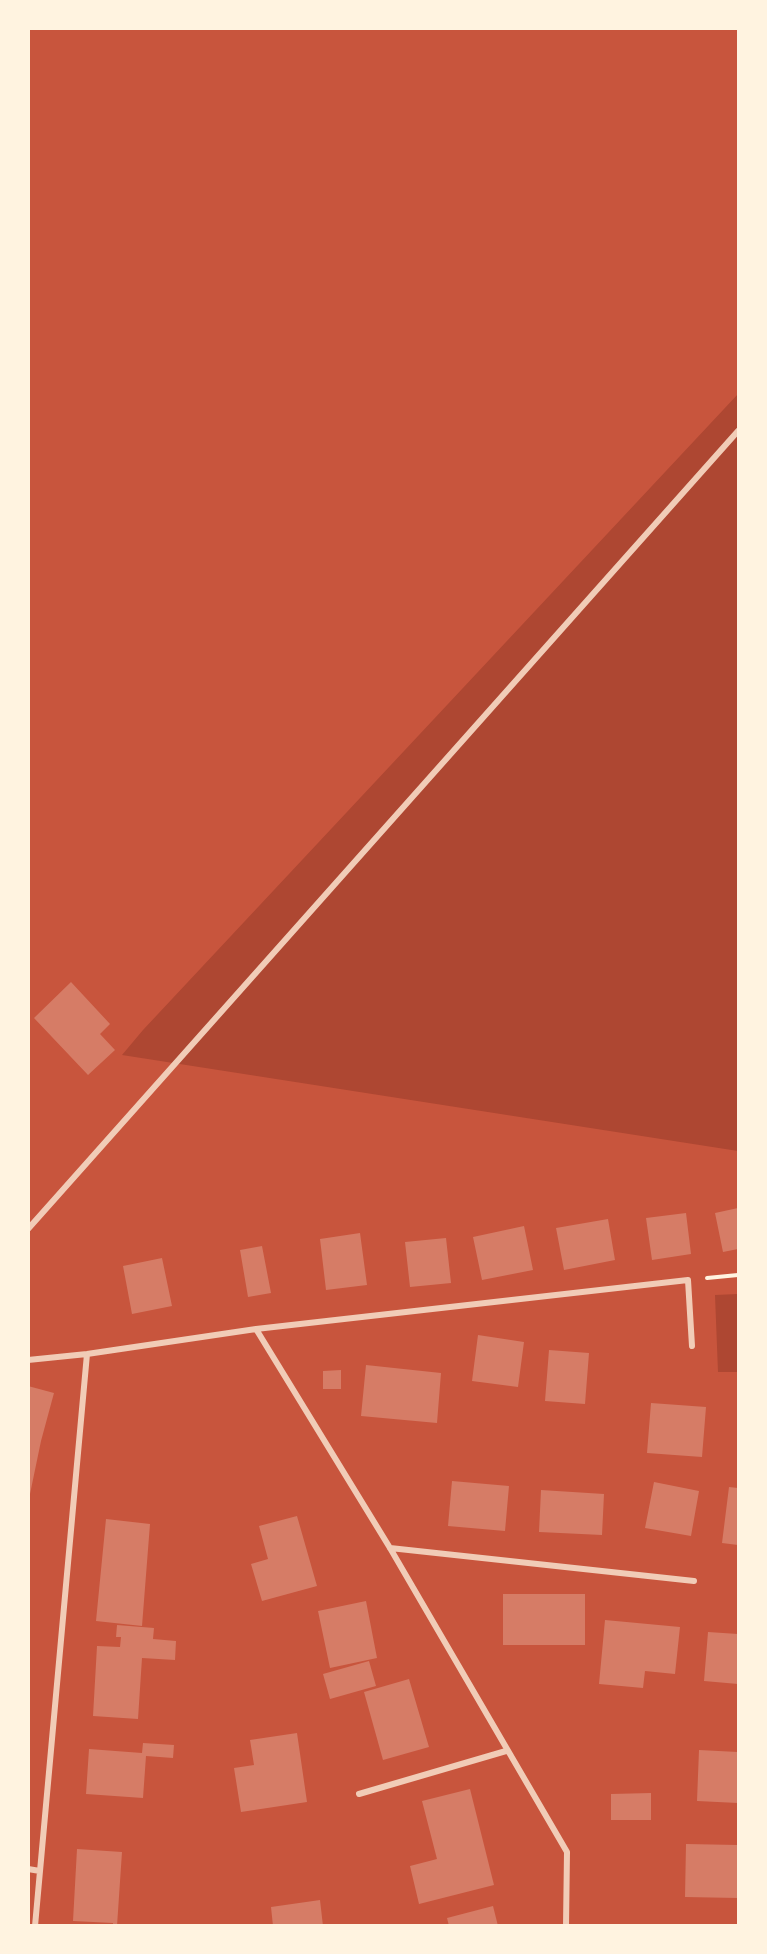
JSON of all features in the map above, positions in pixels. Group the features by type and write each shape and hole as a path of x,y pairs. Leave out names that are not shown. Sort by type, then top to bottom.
{"street":[{"path":"28,1229 738,431"},
{"path":"28,1360 87,1354 256,1329 688,1280 692,1346"},
{"path":"256,1329 390,1548 567,1852 566,1926"},
{"path":"35,1926 87,1354"},
{"path":"390,1548 694,1581"},
{"path":"359,1794 507,1751"},
{"path":"28,1869 40,1871"}],"path":[{"path":"688,1280 738,1275"}],"shaded area":[{"path":"738,394 738,1151 122,1055 143,1030"},
{"path":"738,1294 738,1372 718,1372 715,1295"}],"building":[{"path":"71,982 110,1024 100,1034 115,1050 88,1075 34,1018"},
{"path":"738,1208 738,1249 723,1252 715,1213"},
{"path":"686,1213 691,1254 652,1260 646,1218"},
{"path":"608,1219 615,1260 564,1270 556,1228"},
{"path":"524,1226 533,1270 482,1280 473,1237"},
{"path":"360,1233 367,1285 326,1290 320,1239"},
{"path":"446,1238 451,1283 410,1287 405,1242"},
{"path":"262,1246 271,1293 248,1297 240,1250"},
{"path":"162,1258 172,1306 132,1314 123,1266"},
{"path":"478,1335 524,1342 518,1387 472,1381"},
{"path":"549,1350 589,1353 585,1404 545,1401"},
{"path":"366,1365 441,1373 437,1423 361,1416"},
{"path":"341,1370 341,1389 323,1389 323,1371"},
{"path":"28,1386 54,1393 30,1494"},
{"path":"651,1403 706,1407 702,1457 647,1453"},
{"path":"452,1481 509,1486 505,1531 448,1526"},
{"path":"654,1482 699,1491 691,1536 645,1528"},
{"path":"729,1487 738,1488 738,1545 722,1543"},
{"path":"541,1490 604,1494 602,1535 539,1532"},
{"path":"297,1516 317,1586 262,1601 251,1564 268,1559 259,1526"},
{"path":"106,1519 150,1524 142,1626 96,1621"},
{"path":"503,1594 585,1594 585,1645 503,1645"},
{"path":"366,1601 377,1658 330,1668 318,1611"},
{"path":"605,1620 680,1627 675,1674 645,1671 643,1688 599,1684"},
{"path":"117,1625 154,1628 153,1639 176,1641 175,1660 142,1658 138,1719 93,1716 97,1646 120,1647 121,1637 116,1637"},
{"path":"708,1632 738,1634 738,1684 704,1681"},
{"path":"369,1661 376,1686 330,1699 323,1674"},
{"path":"409,1679 429,1747 383,1760 364,1692"},
{"path":"297,1733 307,1802 241,1812 234,1768 254,1765 250,1740"},
{"path":"143,1743 174,1745 173,1758 146,1756 143,1798 86,1794 89,1749 142,1753"},
{"path":"699,1750 738,1752 738,1803 697,1801"},
{"path":"470,1789 494,1885 419,1904 410,1866 437,1859 422,1801"},
{"path":"651,1793 651,1820 611,1820 611,1794"},
{"path":"686,1844 738,1845 738,1898 685,1897"},
{"path":"77,1849 122,1852 117,1926 113,1926 113,1923 73,1921"},
{"path":"320,1900 323,1926 273,1926 271,1907"},
{"path":"493,1906 498,1926 449,1926 447,1918"}]}
